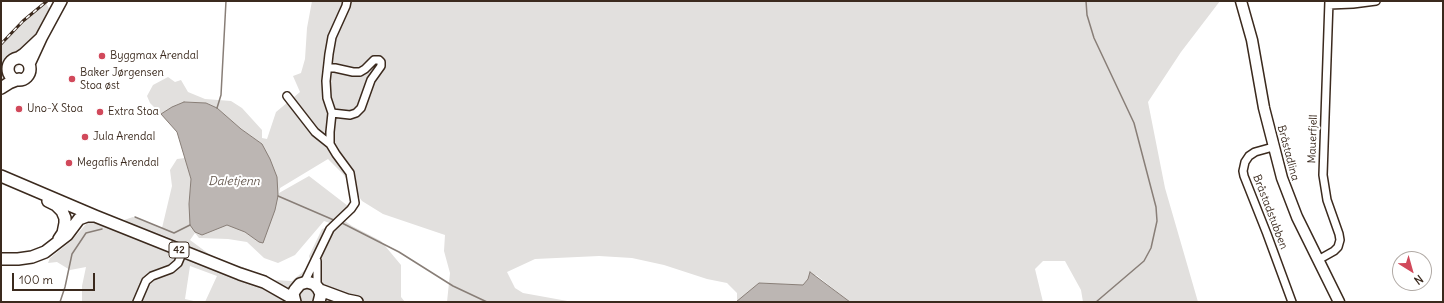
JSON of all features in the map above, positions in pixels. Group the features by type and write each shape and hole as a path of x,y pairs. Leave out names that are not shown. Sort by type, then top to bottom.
{"main road":[{"path":"1,88 9,83 24,78 28,74 30,68 29,64 41,38 62,1"},
{"name":"Bråstadlina","path":"1241,1 1255,52 1261,95 1282,178 1291,204 1339,302"},
{"path":"1,82 12,60 24,54 41,38"},
{"path":"18,58 24,59 29,64"},
{"path":"8,69 13,78 19,79"},
{"name":"42","path":"1,176 95,216 240,274 264,282 294,300"},
{"name":"42","path":"26,187 31,193 56,205 62,211 65,223 63,233 55,246"},
{"path":"2,259 18,259 36,256 46,252 67,235 79,219 87,216 95,216"},
{"name":"42","path":"264,282 301,284 311,283 318,288 352,301"},
{"name":"42","path":"294,300 293,294 301,284"},
{"path":"318,288 321,297 320,302"},
{"name":"42","path":"332,302 352,301"}],"street":[{"path":"330,144 332,113 327,98 329,54 332,37 346,6 346,1"},
{"name":"Mauerfjell","path":"1318,260 1334,251 1340,240 1327,200 1323,175 1329,3 1376,1"},
{"path":"328,68 360,72 374,60 379,60 381,62 381,66 371,80 361,108 356,113 350,115 332,113"},
{"path":"287,96 315,132 330,144 350,173 355,203 351,209 330,229 317,257 301,284"},
{"name":"Bråstadstubben","path":"1273,147 1255,152 1249,156 1244,162 1243,171 1292,302"},
{"path":"137,302 146,281 152,276 171,269 178,263 182,251"},
{"path":"317,257 318,288"}],"shaded area":[{"path":"312,1 1220,1 1181,52 1148,102 1165,188 1198,302 1083,302 1081,290 1065,261 1043,261 1035,269 1043,302 850,302 816,275 808,279 803,285 759,283 737,302 737,293 727,283 707,279 664,265 632,258 599,256 535,259 507,272 515,288 523,293 573,302 447,302 450,273 444,251 445,235 383,214 362,201 343,174 328,159 280,188 279,193 309,176 348,206 330,223 324,221 295,255 278,263 264,258 247,242 228,239 199,238 195,233 190,240 217,260 243,267 273,280 292,281 305,270 311,262 309,256 322,229 345,221 381,241 401,265 401,297 405,302 205,302 217,276 190,266 185,299 198,302 82,302 82,286 86,267 70,270 57,262 48,263 50,258 71,241 88,222 115,223 133,217 162,228 172,186 170,170 177,159 185,158 191,179 189,204 224,226 227,225 235,227 259,242 262,144 241,129 217,108 206,103 184,102 161,114 150,103 147,96 153,85 168,77 175,82 181,80 188,92 205,99 231,101 242,108 262,130 262,138 267,139 276,112 300,92 293,76 301,73 305,59 307,28"},
{"path":"46,3 54,17 42,41 1,84 1,43 9,33"}],"water":[{"name":"Daletjenn","path":"184,102 206,103 217,108 241,129 262,144 277,177 278,196 275,210 263,243 259,242 245,232 227,225 202,235 195,232 190,225 189,204 191,179 177,132 161,114"},
{"path":"810,272 850,302 736,302 759,283 803,285 808,279"}],"waterway":[{"path":"217,108 221,95 226,1"},
{"path":"1086,1 1087,15 1094,38 1134,123 1156,207 1157,221 1151,248 1144,261 1096,302"},
{"path":"278,196 336,221"},
{"path":"135,217 174,233 190,225"},
{"path":"340,222 399,252 453,286 487,302"},
{"path":"60,302 65,287 72,254 86,233 102,229"}],"railway":[{"path":"1,44 23,21 47,1"}],"place":[{"name":"Byggmax Arendal","path":"102,56"},
{"name":"Baker Jørgensen Stoa øst","path":"72,79"},
{"name":"Uno-X Stoa","path":"19,109"},
{"name":"Extra Stoa","path":"100,112"},
{"name":"Jula Arendal","path":"85,137"},
{"name":"Megaflis Arendal","path":"69,163"}]}
